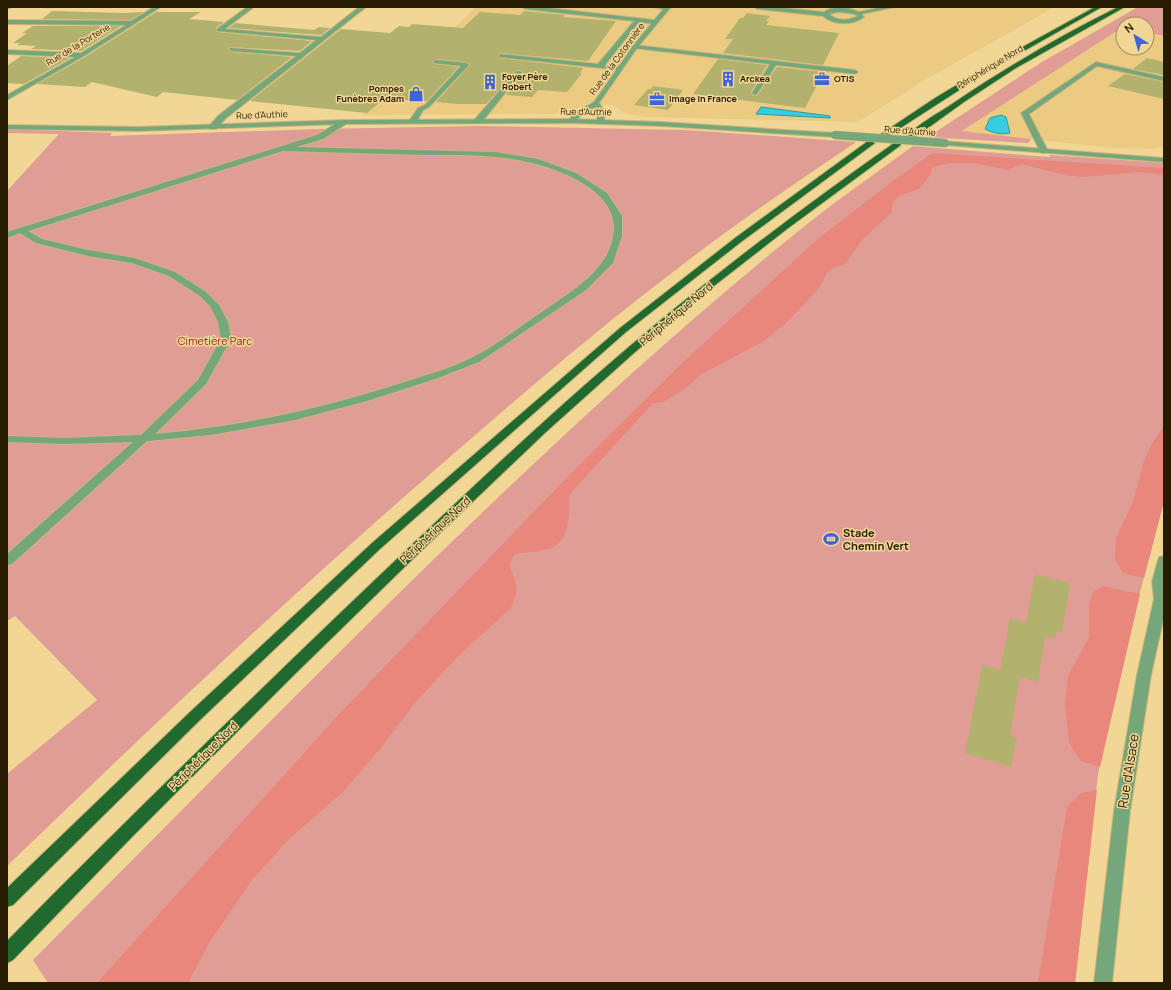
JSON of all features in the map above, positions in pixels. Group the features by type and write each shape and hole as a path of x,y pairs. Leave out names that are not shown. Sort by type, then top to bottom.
{"highway":[{"name":"Périphérique Nord","path":"885,134 980,73 1044,36 1099,7"},
{"name":"Périphérique Nord","path":"910,136 998,78 1051,46 1122,7"},
{"name":"Périphérique Nord","path":"7,899 195,716 376,546 623,330 738,240 871,143"},
{"name":"Périphérique Nord","path":"7,954 257,702 403,560 521,450 677,312 750,253 896,145"}],"street":[{"name":"Rue de la Porterie","path":"7,98 82,55 158,7"},
{"path":"251,7 218,30 321,39"},
{"path":"213,127 222,118 363,7"},
{"path":"525,7 655,22"},
{"path":"656,7 668,8"},
{"path":"757,7 825,14 833,19 850,21 861,17 857,13"},
{"path":"825,14 829,11 839,10 857,13 892,7"},
{"name":"Rue de la Cotonnière","path":"573,121 575,117 596,103 635,47 668,8"},
{"path":"600,66 638,20"},
{"path":"7,22 131,23"},
{"path":"635,47 855,72"},
{"path":"232,49 301,55"},
{"path":"7,52 82,55"},
{"path":"501,56 620,68"},
{"path":"413,121 420,109 427,106 466,64 436,62"},
{"path":"755,93 774,63"},
{"path":"1044,151 1026,113 1096,64 1164,79"},
{"path":"478,121 519,72"},
{"path":"7,92 17,92"},
{"name":"Rue de la Cotonnière","path":"596,103 601,112 601,122"},
{"name":"Rue d'Authie","path":"7,127 138,129 346,122 573,121 669,124 1164,160"},
{"path":"7,235 320,136 346,122"},
{"path":"7,439 64,441 144,438 210,432 295,417 432,377 475,360 583,288 608,263 618,236 618,216 604,195 573,175 535,161 495,154 280,149"},
{"path":"7,561 144,438 202,382 226,339 223,322 214,305 203,294 172,274 134,260 88,253 39,241 21,230"},
{"name":"Rue d'Alsace","path":"1103,983 1122,811 1144,675 1161,599 1162,591 1159,582 1164,560"}],"shaded area":[{"path":"476,7 1055,7 928,78 858,122 646,117 627,114 612,105 580,107 569,112 553,114 360,115 364,114"},
{"path":"1115,30 1115,56 1155,56 1155,34 1164,36 1164,147 1151,149 1114,148 961,132"},
{"path":"932,153 1164,168 1164,175 1139,172 1082,177 1065,175 1022,164 1008,170 974,163 952,163 932,167 931,174 919,189 899,196 893,202 891,213 863,239 845,264 833,268 827,273 815,293 784,325 764,341 700,375 685,389 663,402 653,403 569,495 568,524 566,532 558,544 548,549 515,554 509,565 517,591 511,608 459,655 415,703 380,749 343,792 289,839 252,880 209,943 188,983 97,983 340,713 577,467 680,365 820,237"},
{"path":"1164,425 1164,501 1144,578 1123,573 1115,559 1116,538 1133,502 1144,461 1151,445"},
{"path":"1103,586 1140,594 1100,767 1081,761 1069,743 1065,703 1068,676 1089,637 1089,605 1093,592"},
{"path":"1097,790 1075,983 1038,983 1067,807 1081,793"}],"green space":[{"path":"1138,7 1164,7 1164,36 1155,34 1155,16 1122,16"},
{"path":"1115,20 1115,32 962,131 1031,139 1028,143 928,137 1042,62"},
{"name":"Cimetière Parc","path":"479,126 686,130 856,142 695,255 614,318 529,389 388,511 278,611 7,866 7,774 97,700 15,616 7,621 7,191 59,134 7,133 7,129 112,133 110,136 319,129"},
{"name":"Stade Chemin Vert","path":"913,146 1049,157 1050,155 1164,163 1164,501 1137,604 1098,774 1075,983 48,983 33,960 391,601 544,454 649,358 811,221"}],"water":[{"path":"761,107 830,116 830,118 756,114"},
{"path":"1001,115 1006,117 1010,133 1003,134 991,132 985,129 990,118"}],"building":[{"path":"52,11 124,13 144,12 131,20 42,19"},
{"path":"524,11 565,15 563,17 616,21 588,61 501,53 497,56 499,58 583,68 580,73 582,73 567,92 538,90 532,97 506,95 523,73 522,71 517,70 486,104 436,102 470,65 466,62 436,59 432,62 434,64 458,67 427,101 384,99 367,113 250,101 341,29 390,33 399,26 409,27 412,24 463,28 480,12 520,15"},
{"path":"156,12 201,12 189,19 224,22 216,28 217,32 312,41 300,51 229,47 228,49 232,52 292,57 237,100 163,92 157,97 92,82 85,87 37,84 85,57"},
{"path":"747,13 770,16 766,21 769,21 766,25 839,33 823,65 723,53 733,39 725,39 740,18 743,18"},
{"path":"235,23 314,30 319,27 330,28 321,35 229,28"},
{"path":"33,26 121,26 81,51 31,49 36,46 17,45 20,43 13,43 27,33 22,33"},
{"path":"21,56 70,58 24,84 7,83 7,66"},
{"path":"1147,58 1164,62 1164,75 1133,69"},
{"path":"718,59 767,65 751,92 754,96 758,95 777,67 824,72 805,108 693,94"},
{"path":"1125,74 1164,82 1164,99 1108,86"},
{"name":"Image in France","path":"653,86 683,90 668,110 634,105 648,89 651,89"},
{"path":"1035,574 1070,583 1062,633 1056,632 1055,638 1045,636 1038,682 1020,677 1010,736 1017,738 1011,767 965,753 982,665 1000,670 1010,618 1026,623"}],"place":[{"name":"Arckea","path":"728,79"},
{"name":"OTIS","path":"822,79"},
{"name":"Foyer Père Robert","path":"490,82"},
{"name":"Pompes Funèbres Adam","path":"416,94"},
{"name":"Image in France","path":"657,99"},
{"name":"Stade Chemin Vert","path":"831,539"}]}
